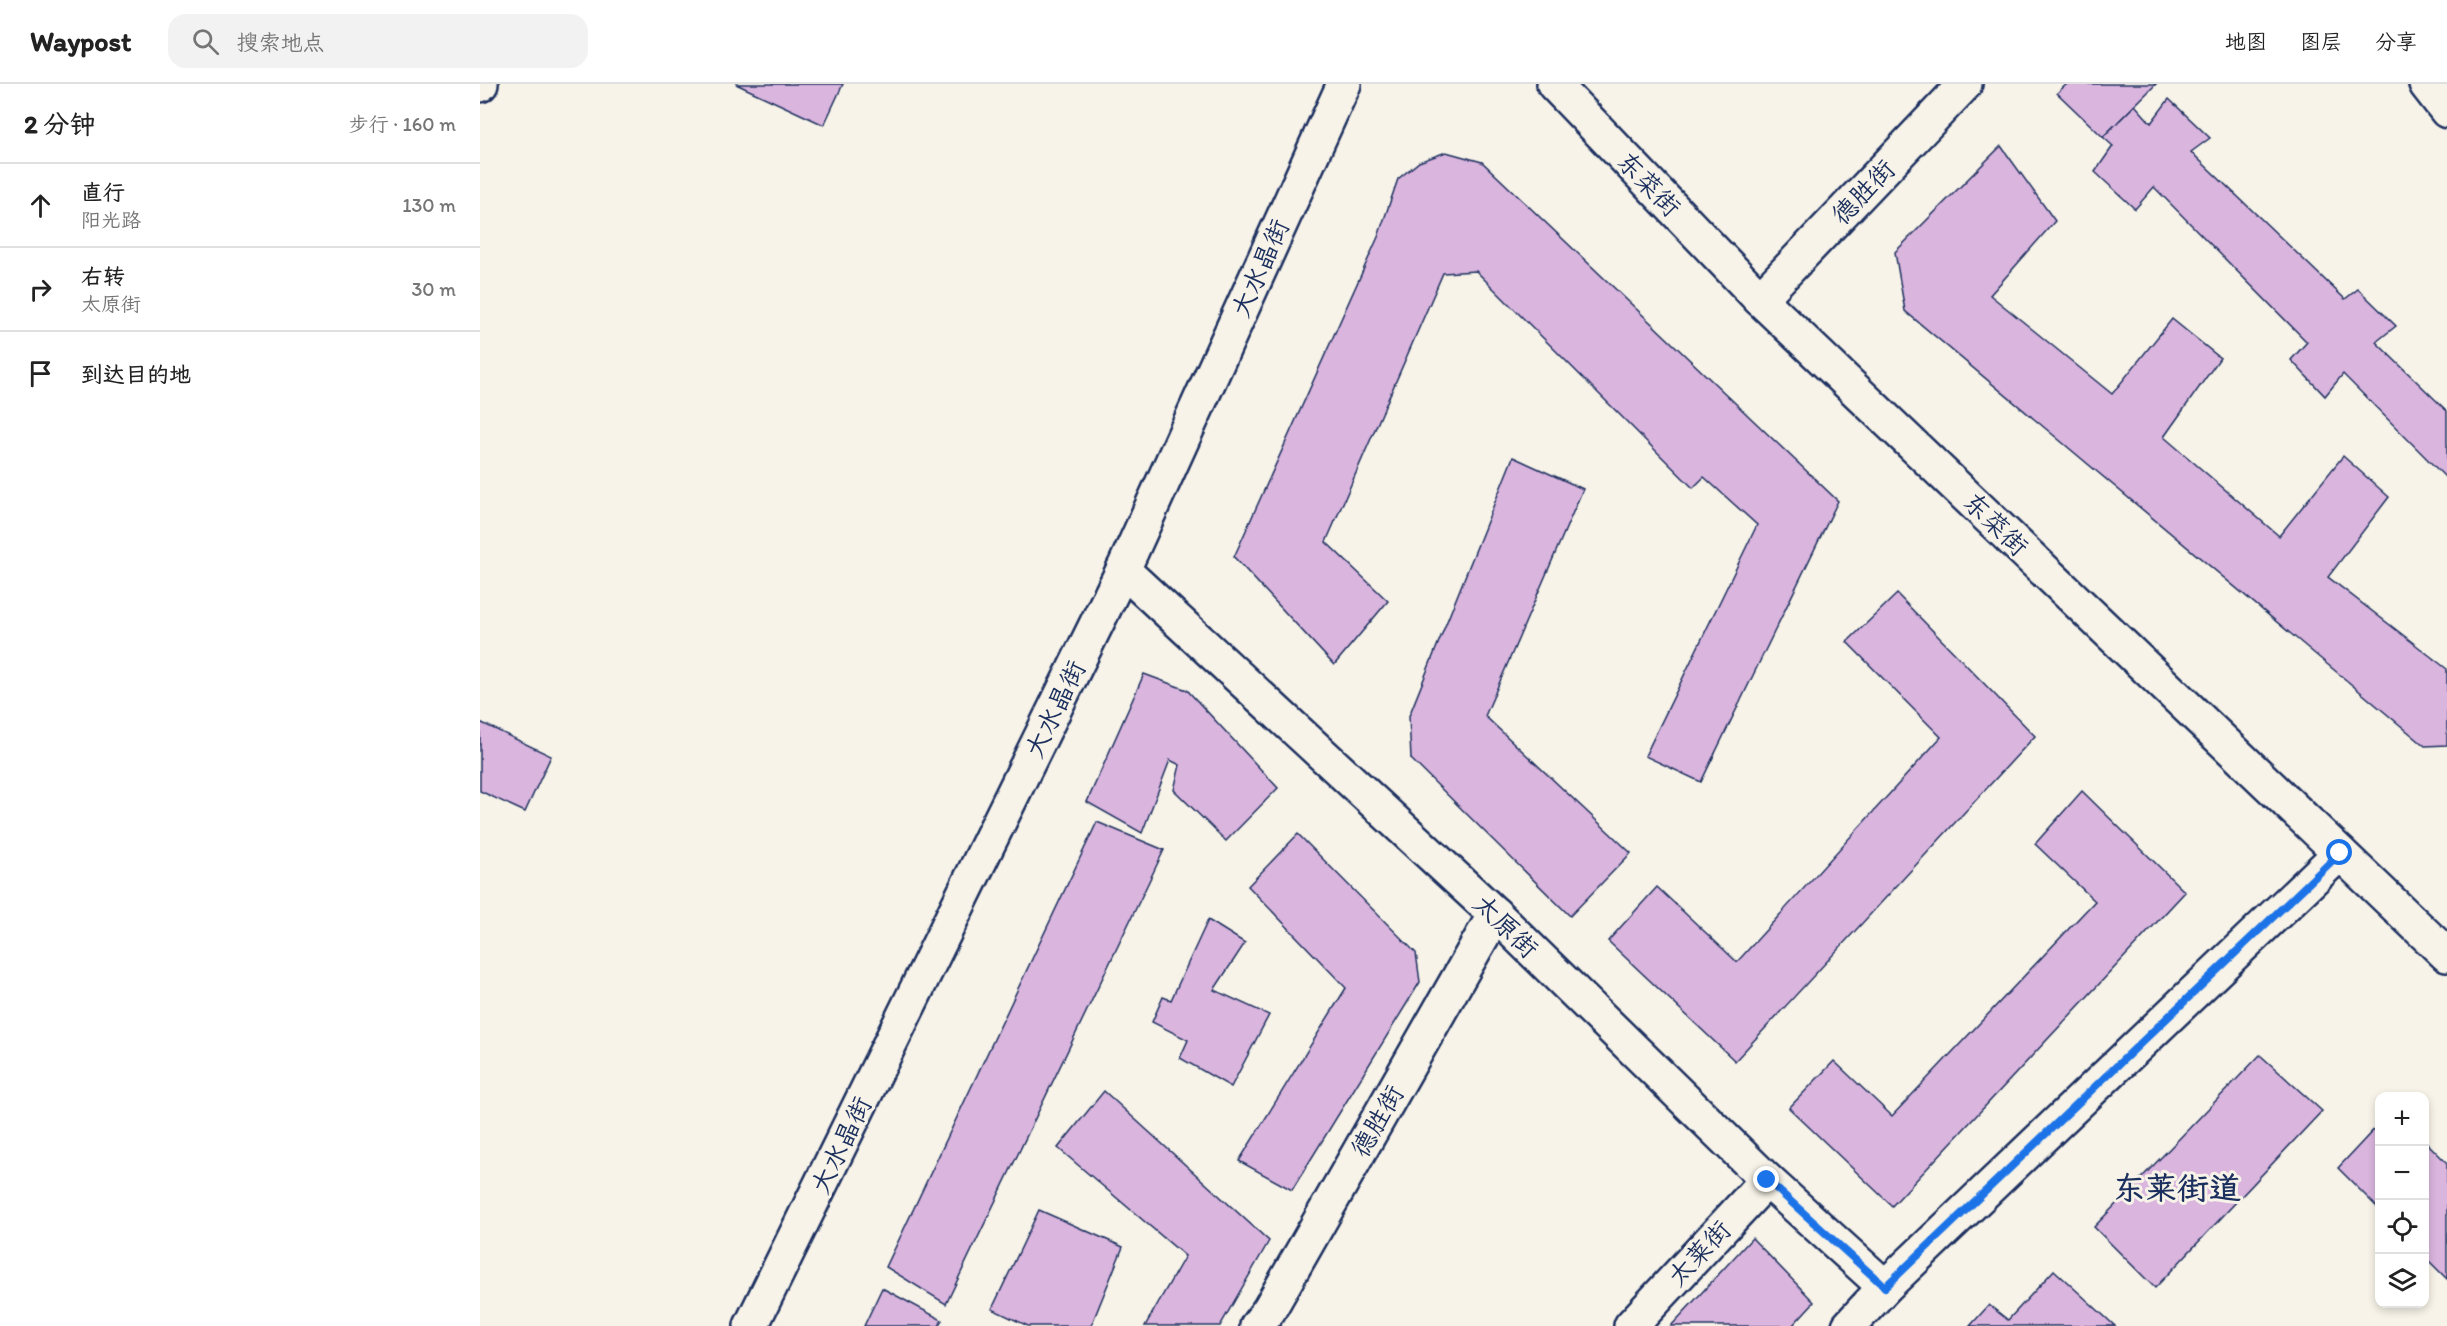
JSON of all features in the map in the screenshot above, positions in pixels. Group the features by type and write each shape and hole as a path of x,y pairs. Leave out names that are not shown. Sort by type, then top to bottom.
{"street":[{"name":"大水晶街","path":"751,1326 1123,570 1344,84"},
{"name":"东菜街","path":"1554,84 1760,299 2447,956"},
{"name":"德胜街","path":"1760,299 1965,84"},
{"path":"2426,84 2447,111"},
{"name":"太原街","path":"1123,570 1495,914 1767,1180 1885,1287"},
{"path":"1849,1326 1885,1287 2340,853"},
{"name":"德胜街","path":"1271,1321 1495,914"},
{"name":"太莱街","path":"1631,1326 1767,1180"}],"building":[{"path":"736,84 843,84 824,125"},
{"path":"2067,84 2156,84 2103,137 2057,93"},
{"path":"2169,99 2210,138 2191,152 2345,299 2358,289 2396,326 2376,342 2447,411 2447,479 2343,374 2325,396 2291,360 2307,342 2154,187 2135,209 2095,172 2113,146 2103,137 2135,105 2151,123"},
{"path":"2001,146 2055,221 1990,295 2112,394 2172,319 2220,358 2164,437 2279,536 2343,456 2389,497 2328,577 2447,669 2447,745 2425,746 1905,311 1895,252"},
{"path":"1446,152 1482,162 1838,501 1701,782 1645,756 1757,525 1704,477 1693,488 1476,271 1443,273 1326,542 1388,601 1334,665 1234,557 1378,237 1398,179 1419,162"},
{"path":"1513,457 1583,489 1485,716 1631,853 1570,916 1411,759 1409,716"},
{"path":"1897,594 2035,736 1735,1061 1608,941 1657,887 1737,962 1941,737 1847,642"},
{"path":"1144,674 1187,690 1278,788 1226,841 1174,790 1180,765 1170,760 1142,833 1087,802"},
{"path":"480,722 551,756 525,812 480,791"},
{"path":"2082,791 2185,892 1892,1206 1789,1108 1834,1061 1892,1116 2095,901 2035,844"},
{"path":"1097,822 1164,850 946,1304 886,1267"},
{"path":"1298,834 1416,953 1420,982 1292,1190 1239,1161 1346,988 1248,886"},
{"path":"1208,920 1245,943 1214,990 1269,1015 1231,1087 1180,1058 1188,1040 1152,1022 1163,997 1171,1000"},
{"path":"2260,1055 2322,1111 2155,1288 2094,1227"},
{"path":"1104,1091 1269,1241 1220,1326 1145,1326 1185,1256 1058,1148"},
{"path":"2375,1128 2375,1205 2338,1168"},
{"path":"2429,1145 2447,1163 2447,1279 2429,1261"},
{"path":"1039,1210 1123,1247 1091,1326 1028,1326 992,1309"},
{"path":"1752,1238 1814,1302 1792,1326 1671,1326"},
{"path":"2054,1270 2115,1326 1970,1326 1989,1305 2008,1320"},
{"path":"882,1288 942,1320 939,1326 864,1326"}],"district":[{"name":"东莱街道","path":"2177,1188"}],"route":[{"path":"1767,1180 1885,1287 2340,853"}]}
